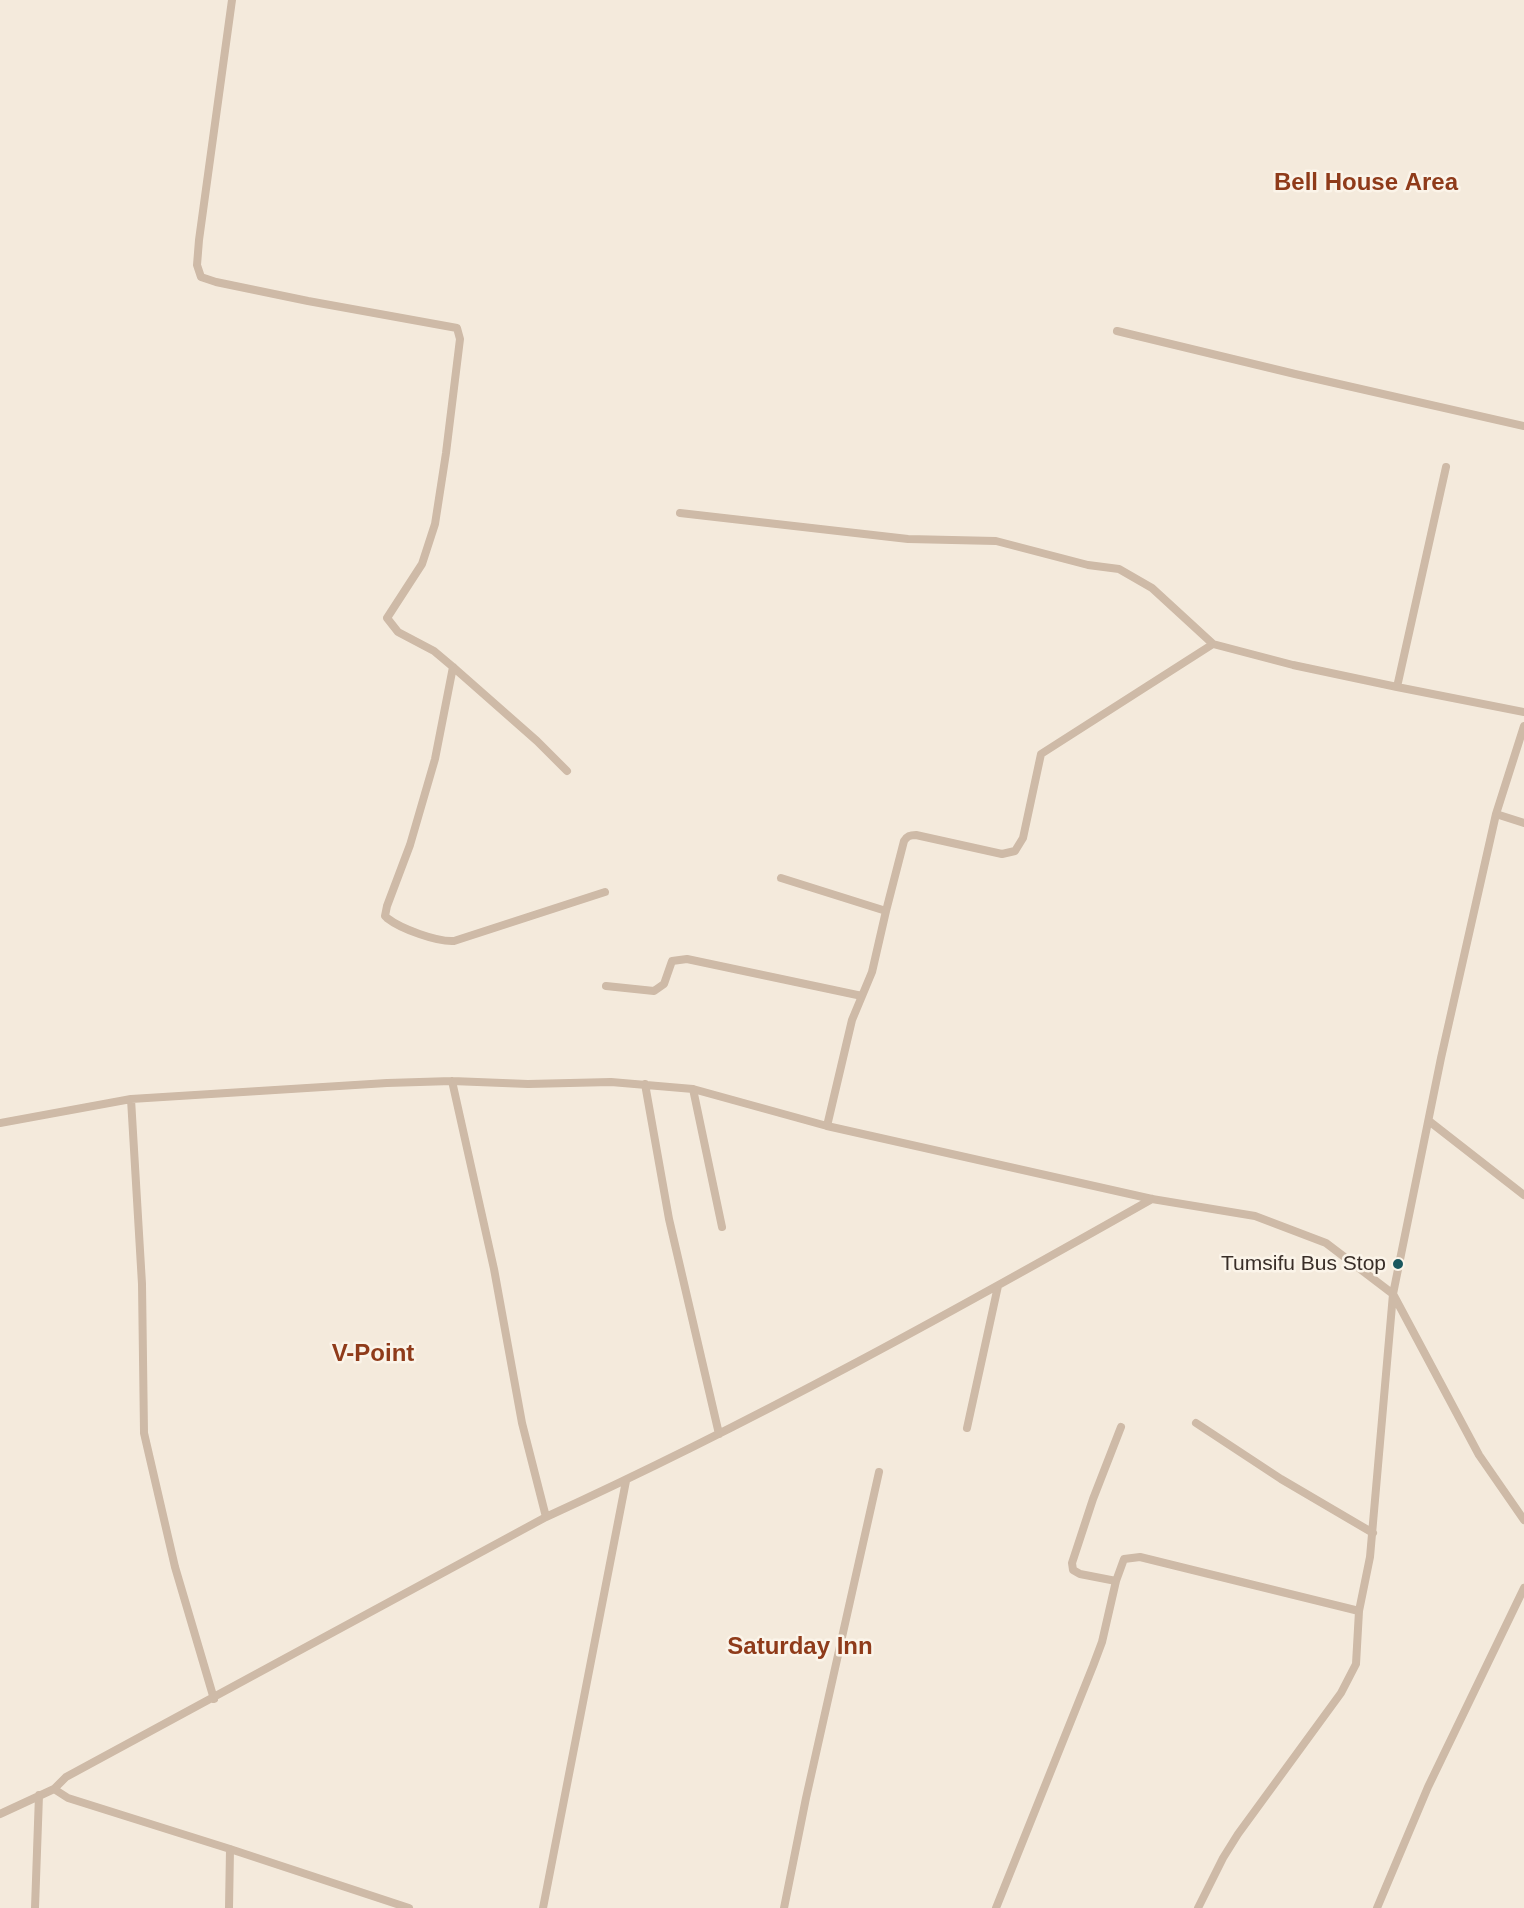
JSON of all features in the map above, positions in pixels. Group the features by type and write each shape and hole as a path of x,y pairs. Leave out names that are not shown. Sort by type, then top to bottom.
{"street":[{"path":"232,0 197,265 201,277 308,302 457,328 460,339 435,524 422,564 387,618 398,632 434,651 453,667 537,741 567,771"},
{"path":"1116,331 1524,426"},
{"path":"1397,687 1446,467"},
{"path":"680,513 908,539 996,541 1088,565 1119,569 1152,588 1213,644 1397,687 1524,712"},
{"path":"827,1126 852,1020 878,951 906,837 916,835 1002,854 1015,851 1023,838 1041,754 1213,644"},
{"path":"453,667 435,759 410,845 385,916 403,927 445,942 605,892"},
{"path":"1198,1908 1238,1834 1341,1693 1356,1664 1359,1611 1373,1533 1393,1294 1444,1046 1496,814 1524,726"},
{"path":"1496,814 1524,823"},
{"path":"781,878 886,911"},
{"path":"606,986 654,991 664,984 672,961 687,958 862,996"},
{"path":"452,1081 491,1259 522,1423 546,1517"},
{"path":"0,1123 131,1099 314,1087 452,1081 528,1084 611,1082 645,1084 693,1089 827,1126 1152,1198 1255,1216 1326,1243 1393,1294 1479,1455 1524,1518"},
{"path":"645,1084 669,1219 719,1434"},
{"path":"693,1089 722,1227"},
{"path":"131,1099 142,1284 144,1433 175,1567 214,1699"},
{"path":"1429,1121 1524,1195"},
{"path":"0,1814 54,1789 66,1777 214,1699 546,1517 626,1481 719,1434 998,1286 1152,1198"},
{"path":"966,1428 998,1286"},
{"path":"1196,1423 1281,1479 1373,1533"},
{"path":"1116,1581 1080,1574 1073,1570 1072,1563 1093,1499 1121,1427"},
{"path":"784,1908 806,1798 879,1472"},
{"path":"543,1908 626,1481"},
{"path":"996,1908 1102,1642 1116,1581 1124,1559 1140,1557 1359,1611"},
{"path":"1377,1908 1433,1777 1524,1588"},
{"path":"54,1789 68,1798 409,1908"},
{"path":"35,1908 39,1795"},
{"path":"230,1849 230,1908"}],"place":[{"name":"Tumsifu Bus Stop","path":"1398,1264"}],"district":[{"name":"Bell House Area","path":"1366,183"},
{"name":"V-Point","path":"373,1354"},
{"name":"Saturday Inn","path":"800,1647"}]}
